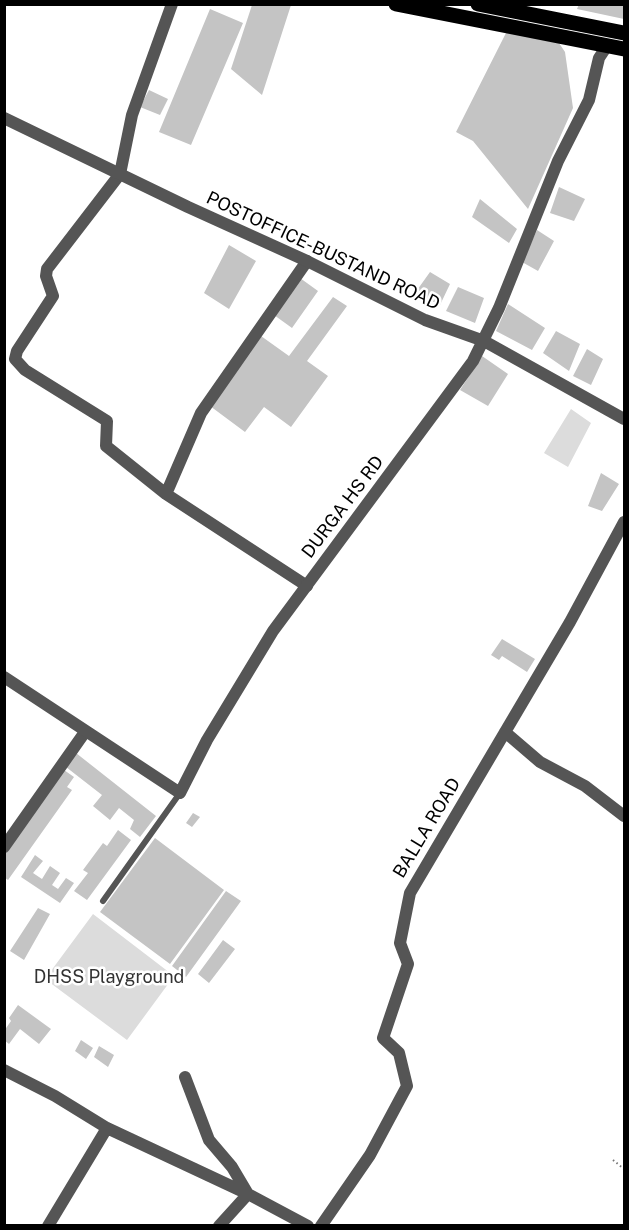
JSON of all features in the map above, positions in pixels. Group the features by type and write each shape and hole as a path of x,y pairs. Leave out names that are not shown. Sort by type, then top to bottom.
{"main road":[{"path":"396,4 624,49"},
{"path":"478,4 624,33"}],"street":[{"path":"172,4 132,115 120,174 47,269 46,276 53,296 17,351 15,359 25,370 107,421 106,446 166,494 307,586"},
{"name":"DURGA HS RD","path":"180,793 237,687 273,631 473,361 484,341 558,161 589,100 599,58 608,46"},
{"name":"POSTOFFICE-BUSTAND ROAD","path":"4,118 307,261 425,320 484,341 624,419"},
{"path":"166,494 201,413 307,261"},
{"name":"BALLA ROAD","path":"321,1226 370,1155 407,1086 399,1053 383,1038 408,964 400,943 410,893 570,622 624,522"},
{"path":"4,677 180,793"},
{"path":"4,847 85,732"},
{"path":"505,732 540,762 585,786 624,816"},
{"path":"4,1070 55,1096 107,1128 248,1194 308,1226"},
{"path":"185,1077 209,1140 232,1167 248,1194"},
{"path":"48,1226 107,1128"},
{"path":"219,1226 248,1194"}],"lane":[{"path":"103,901 180,793"}],"path":[{"path":"613,1160 624,1169"}],"green space":[{"path":"571,409 591,423 568,467 544,453"},
{"name":"DHSS Playground","path":"93,914 174,976 127,1040 45,979"}],"building":[{"path":"579,4 624,4 624,19 577,9"},
{"path":"252,5 291,5 262,95 231,69"},
{"path":"210,9 243,23 191,145 159,132"},
{"path":"508,29 559,43 565,52 573,108 528,209 473,141 456,132"},
{"path":"149,90 168,99 160,115 140,107"},
{"path":"559,187 585,199 574,221 550,213"},
{"path":"480,199 517,229 509,243 472,217"},
{"path":"537,230 554,241 538,271 522,262"},
{"path":"229,245 256,261 229,309 204,293"},
{"path":"430,272 450,284 440,305 415,293"},
{"path":"300,278 318,291 292,328 274,315"},
{"path":"458,287 484,298 475,323 446,311"},
{"path":"333,297 347,306 307,361 328,376 291,427 264,407 245,432 210,406 261,336 289,356"},
{"path":"508,304 545,328 532,350 496,331"},
{"path":"556,331 580,344 569,371 543,353"},
{"path":"587,349 603,359 591,385 573,376"},
{"path":"482,356 508,374 488,406 460,390"},
{"path":"601,473 619,484 602,511 588,506"},
{"path":"502,639 535,659 527,672 502,656 499,660 491,655"},
{"path":"76,753 156,816 140,837 130,829 134,820 119,808 110,820 93,806 102,795 66,767"},
{"path":"64,770 74,777 67,787 72,790 8,880 4,877 4,854"},
{"path":"193,813 200,817 192,827 186,823"},
{"path":"118,830 131,840 87,900 74,891 88,873 83,870 103,843 107,846"},
{"path":"155,838 224,890 170,964 100,912"},
{"path":"35,855 43,861 33,873 42,879 50,866 60,873 52,885 58,889 66,878 74,883 60,903 21,877"},
{"path":"226,891 241,901 186,977 172,966"},
{"path":"38,908 50,914 24,960 10,951"},
{"path":"223,940 235,949 209,983 198,974"},
{"path":"18,1005 51,1029 39,1044 20,1029 9,1044 4,1040 4,1031 11,1021 9,1018"},
{"path":"81,1040 93,1048 86,1059 75,1051"},
{"path":"99,1046 114,1055 108,1067 94,1057"}]}
